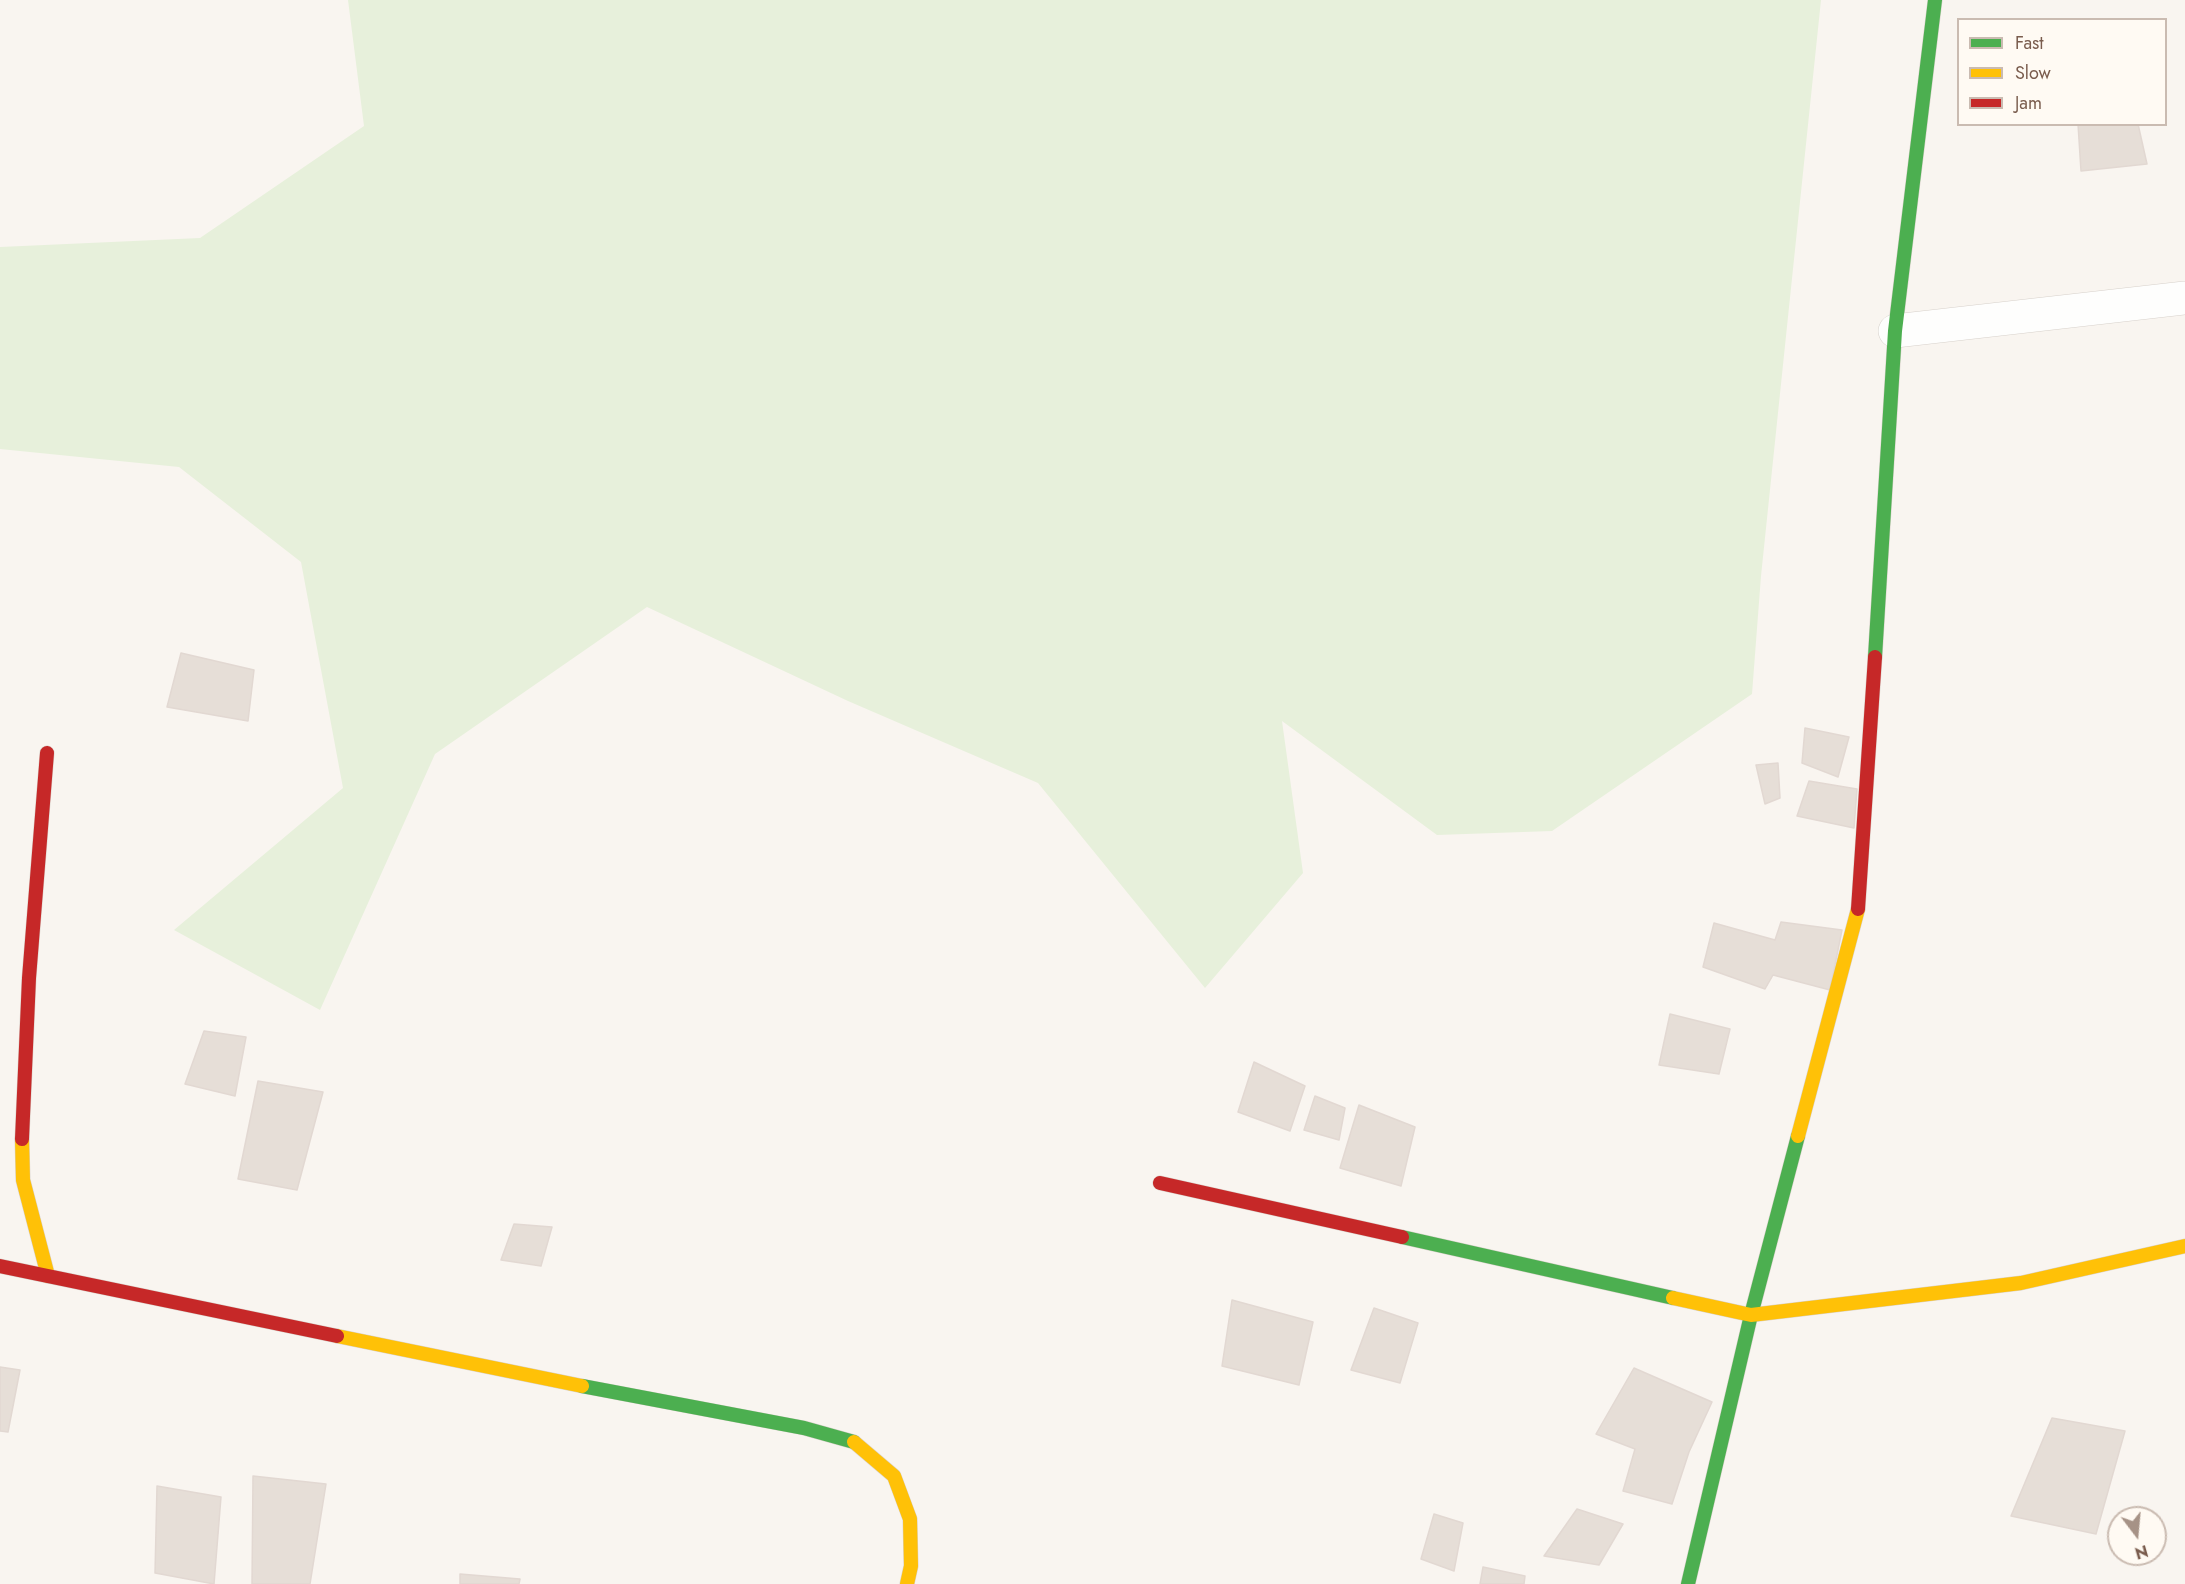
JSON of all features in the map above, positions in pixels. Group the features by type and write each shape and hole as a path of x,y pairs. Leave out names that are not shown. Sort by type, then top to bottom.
{"street":[{"path":"1688,1584 1751,1315 1860,902 1896,331 1935,0"},
{"path":"1896,331 2185,298"},
{"path":"47,753 29,978 21,1121 23,1180 48,1276"},
{"path":"1160,1184 1751,1315 2021,1283 2185,1245"},
{"path":"0,1266 643,1399 804,1428 855,1442 894,1476 910,1519 911,1566 907,1584"}],"green space":[{"path":"348,0 1821,0 1761,576 1752,694 1552,831 1437,835 1282,721 1303,873 1205,988 1038,783 848,701 647,607 435,754 320,1010 174,930 343,788 301,562 179,467 0,449 0,247 200,238 364,126"}],"building":[{"path":"2078,126 2138,126 2147,164 2081,171"},
{"path":"181,653 254,670 248,721 167,707"},
{"path":"1805,728 1849,737 1838,777 1802,763"},
{"path":"1778,763 1780,798 1765,804 1756,765"},
{"path":"1809,781 1857,789 1854,828 1797,816"},
{"path":"1781,922 1842,930 1830,990 1773,975 1765,989 1703,967 1714,923 1775,940"},
{"path":"1670,1014 1730,1029 1719,1074 1659,1065"},
{"path":"204,1031 246,1037 235,1096 185,1084"},
{"path":"1254,1062 1305,1086 1290,1131 1238,1112"},
{"path":"258,1081 323,1092 297,1190 238,1179"},
{"path":"1315,1096 1345,1108 1339,1140 1304,1130"},
{"path":"1359,1105 1415,1127 1401,1186 1340,1168"},
{"path":"514,1224 552,1227 541,1266 501,1260"},
{"path":"1232,1300 1313,1322 1299,1385 1222,1366"},
{"path":"1374,1308 1418,1323 1400,1383 1351,1370"},
{"path":"0,1367 20,1370 8,1432 0,1431"},
{"path":"1634,1368 1712,1402 1689,1452 1672,1504 1623,1491 1635,1449 1596,1434"},
{"path":"2052,1418 2125,1431 2096,1534 2011,1516"},
{"path":"253,1476 326,1484 310,1584 252,1584"},
{"path":"157,1486 221,1497 214,1584 155,1573"},
{"path":"1577,1509 1623,1524 1599,1565 1544,1556"},
{"path":"1434,1514 1463,1523 1454,1571 1421,1559"},
{"path":"1483,1567 1525,1576 1524,1584 1480,1584"},
{"path":"460,1574 520,1579 519,1584 460,1584"}],"traffic: fast":[{"path":"1875,657 1895,331 1935,0"},
{"path":"1688,1584 1751,1315 1798,1136"},
{"path":"1402,1237 1673,1298"},
{"path":"582,1386 804,1428 854,1442"}],"traffic: slow":[{"path":"1798,1136 1858,909"},
{"path":"22,1139 23,1180 48,1276"},
{"path":"1673,1298 1751,1315 2021,1283 2185,1246"},
{"path":"337,1336 582,1386"},
{"path":"854,1442 894,1476 910,1519 911,1566 907,1584"}],"traffic: jam":[{"path":"1858,909 1875,657"},
{"path":"22,1139 29,978 47,753"},
{"path":"1160,1183 1402,1237"},
{"path":"0,1266 337,1336"}]}
